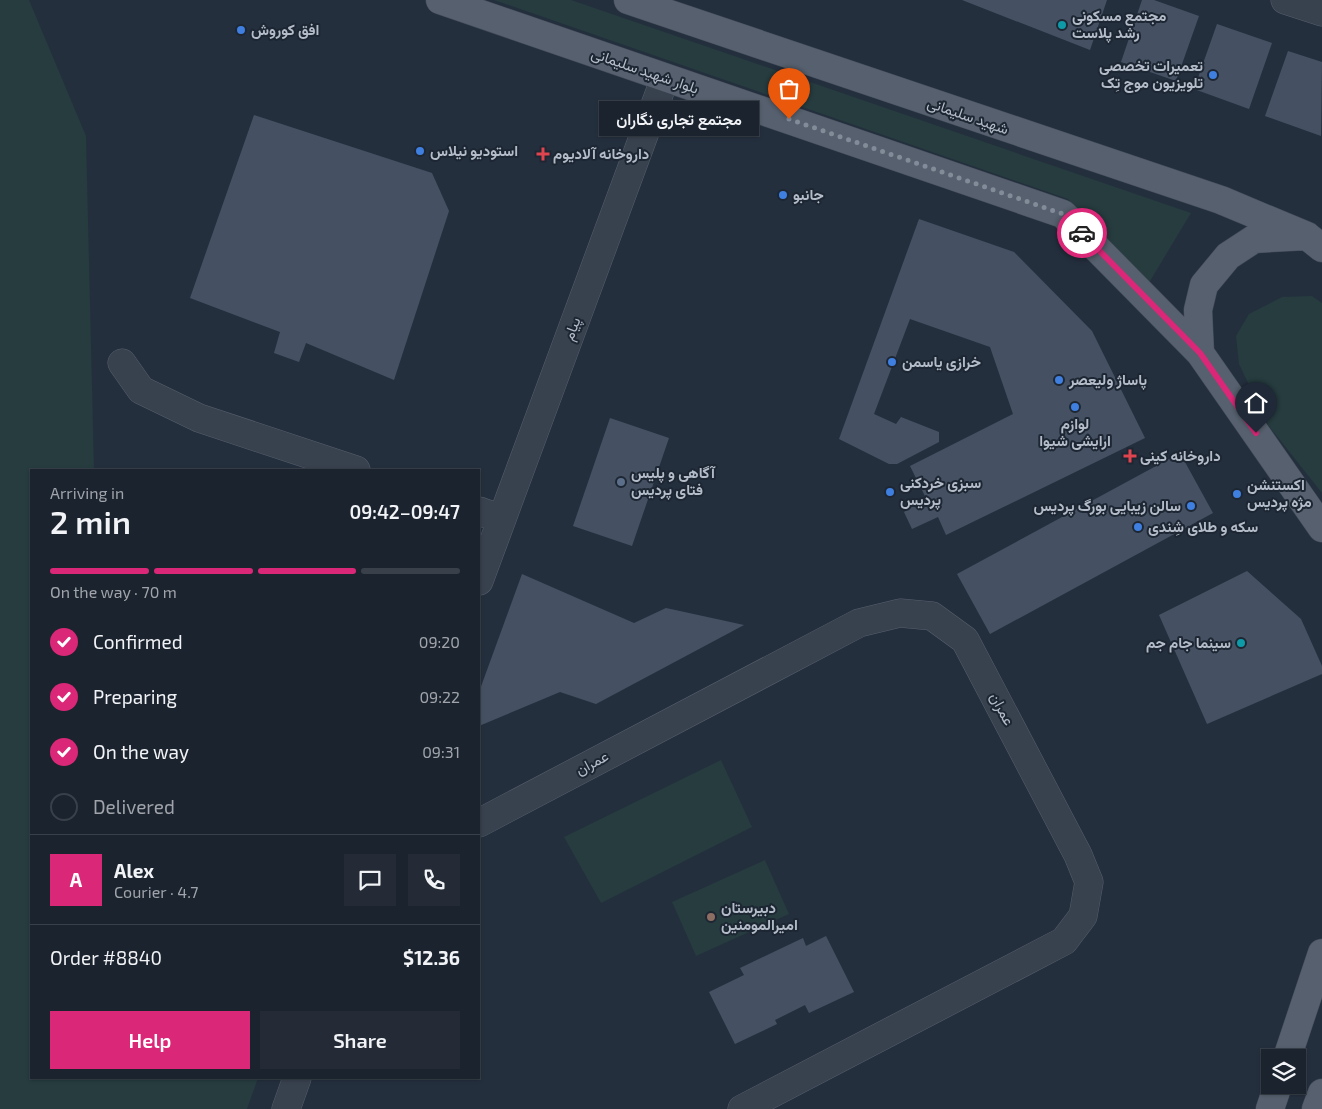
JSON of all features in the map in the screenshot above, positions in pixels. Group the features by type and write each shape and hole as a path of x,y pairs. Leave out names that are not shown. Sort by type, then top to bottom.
{"main road":[{"name":"بلوار شهید سلیمانی","path":"440,0 1063,214 1200,353 1322,528"},
{"name":"شهید سلیمانی","path":"628,0 1221,200 1314,242"},
{"path":"1200,353 1198,310 1204,285 1228,256 1254,239 1314,242"},
{"path":"1290,1049 1322,953"},
{"path":"1316,1109 1322,1093"},
{"path":"1270,1109 1275,1094"}],"street":[{"path":"1285,0 1322,12"},
{"name":"پیام","path":"480,575 490,515 665,78"},
{"path":"122,363 141,390 198,418 353,469"},
{"name":"عمران","path":"480,822 859,623 900,613 932,616 965,640 1078,855 1089,882 1083,916 1064,941 742,1109"},
{"path":"286,1109 297,1079"}],"green space":[{"path":"0,0 29,0 86,136 94,469 30,469 30,1079 258,1079 247,1109 0,1109"},
{"path":"494,0 571,0 1191,213 1150,281 1142,282 1068,199"},
{"path":"1312,296 1322,303 1322,493 1268,425 1239,364 1236,336 1249,314 1282,297"},
{"path":"721,760 752,827 601,903 564,837"},
{"path":"765,860 789,914 696,956 672,902"}],"building":[{"name":"مجتمع مسکونی رشد پلاست","path":"962,0 1107,0 1090,50"},
{"path":"1142,0 1154,0 1199,16 1176,81 1121,62"},
{"path":"1217,24 1272,43 1249,109 1194,89"},
{"path":"1288,51 1322,62 1321,136 1265,116"},
{"path":"254,115 432,173 449,211 394,380 306,343 299,362 274,353 280,332 190,298"},
{"name":"پاساژ ولیعصر","path":"919,219 1014,252 1092,331 1145,438 946,535 938,517 912,529 904,512 926,498 910,466 1013,414 990,347 910,319 874,414 896,424 901,417 939,432 939,442 897,464 889,464 839,439"},
{"name":"آگاهی و پلیس فتای پردیس","path":"610,418 669,438 632,546 573,526"},
{"path":"1180,453 1213,513 990,634 957,574"},
{"name":"سینما جام جم","path":"1247,571 1301,619 1322,666 1322,674 1207,724 1159,615"},
{"path":"522,574 634,623 666,608 744,625 596,704 560,692 480,726 480,689"},
{"path":"826,936 854,992 809,1013 805,1005 775,1020 777,1024 735,1044 709,992 744,975 740,968 803,938 806,946"}],"way so far":[{"path":"789,119 1063,214 1082,233"}],"place":[{"name":"مجتمع مسکونی رشد پلاست","path":"1062,25"},
{"name":"افق کوروش","path":"241,30"},
{"name":"تعمیرات تخصصی تلویزیون موج تِک","path":"1213,75"},
{"name":"مجتمع تجاری نگاران","path":"789,119"},
{"name":"استودیو نیلاس","path":"420,151"},
{"name":"داروخانه آلادیوم","path":"543,154"},
{"name":"جانبو","path":"783,195"},
{"name":"خرازی یاسمن","path":"892,362"},
{"name":"پاساژ ولیعصر","path":"1059,380"},
{"name":"لوازم ارایشی شیوا","path":"1075,407"},
{"name":"داروخانه کینی","path":"1130,456"},
{"name":"آگاهی و پلیس فتای پردیس","path":"621,482"},
{"name":"سبزی خردکنی پردیس","path":"890,492"},
{"name":"اکستنشن مژه پردیس","path":"1237,494"},
{"name":"سالن زیبایی بورگ پردیس","path":"1191,506"},
{"name":"سکه و طلای شِندی","path":"1138,527"},
{"name":"سینما جام جم","path":"1241,643"},
{"name":"دبیرستان امیرالمومنین","path":"711,917"}],"route":[{"path":"1082,233 1200,353 1256,433"}]}
